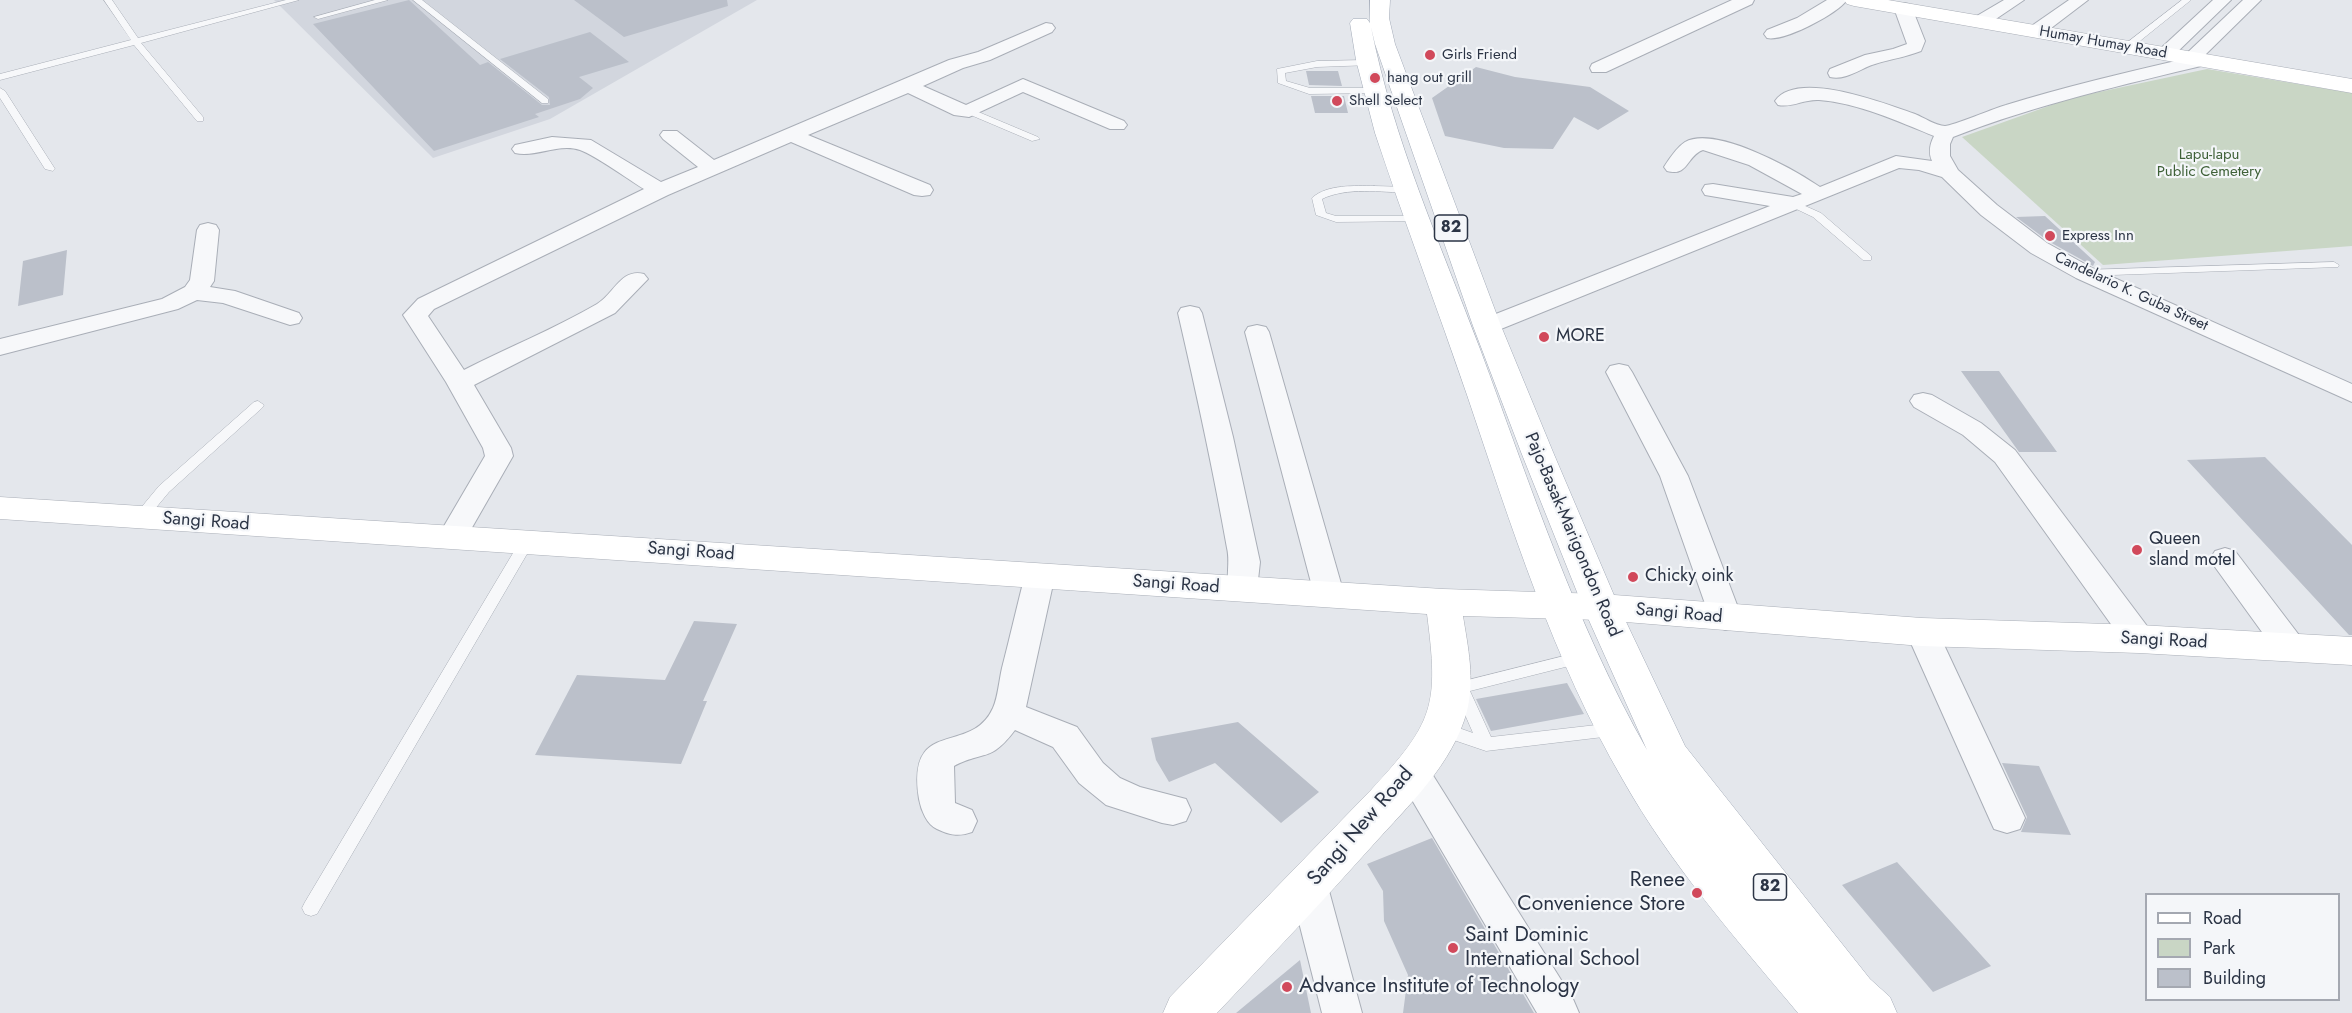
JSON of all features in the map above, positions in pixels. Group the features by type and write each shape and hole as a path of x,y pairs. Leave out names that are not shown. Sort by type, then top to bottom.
{"main road":[{"name":"Pajo-Basak-Marigondon Road","path":"1359,0 1360,25 1373,91 1559,606 1582,658 1616,730 1644,780 1708,873 1828,1013"},
{"name":"Pajo-Basak-Marigondon Road","path":"1380,0 1379,18 1385,44 1487,326 1601,607 1670,757 1854,995 1874,1013"},
{"name":"Humay Humay Road","path":"1854,0 2351,85"},
{"name":"Sangi Road","path":"0,508 1443,602 1601,607 1922,632 2139,639 2352,651"},
{"path":"1443,602 1451,703"},
{"name":"Sangi New Road","path":"1186,1013 1309,887 1412,771 1451,703"}],"street":[{"path":"1599,68 1746,0"},
{"path":"1773,34 1803,22 1839,0"},
{"path":"1981,21 2016,0"},
{"path":"2036,31 2080,0"},
{"path":"2165,54 2223,0"},
{"path":"1785,101 1795,95 1809,94 1847,98 1945,133 1991,114 2059,94 2197,59 2253,0"},
{"path":"1837,73 1871,59 1898,54 1915,47 1916,41 1903,8"},
{"path":"452,538 499,456 497,448 459,382 415,315 420,309 426,304 660,190 956,64 984,56 1046,28"},
{"path":"908,86 961,111 969,111 1023,85 1117,125"},
{"name":"Candelario K. Guba Street","path":"1945,133 1940,144 1940,156 1950,173 1989,210 2038,248 2084,273 2352,394"},
{"path":"670,135 712,168"},
{"path":"791,135 922,190"},
{"path":"522,149 552,143 584,144 660,190"},
{"path":"1674,167 1693,146 1706,144 1724,149 1793,178 1818,195"},
{"path":"1487,326 1896,162 1921,164 1950,173"},
{"path":"1732,172 1708,194 1794,204"},
{"path":"0,347 170,304 193,292 202,281 208,230"},
{"path":"459,382 607,308 636,279"},
{"path":"193,292 226,296 290,318"},
{"path":"1190,313 1220,437 1245,562 1242,589"},
{"path":"1257,332 1329,594"},
{"path":"1619,372 1674,476 1726,618"},
{"path":"1923,401 1972,429 2005,456 2139,639"},
{"path":"2225,559 2291,648"},
{"path":"959,821 945,816 939,810 936,795 938,759 945,753 982,743 991,736 1008,714 1040,575"},
{"path":"1922,632 2007,818"},
{"path":"1008,714 1060,734 1071,742 1094,776 1114,791 1138,804 1173,810"},
{"path":"1412,771 1559,1013"},
{"path":"1309,887 1342,1013"}],"lane":[{"path":"108,0 136,42 200,119"},
{"path":"0,77 295,0"},
{"path":"318,17 384,0"},
{"path":"417,0 545,101"},
{"path":"2127,47 2187,0"},
{"path":"1368,63 1317,64 1280,70 1279,75 1282,83 1309,91 1373,91"},
{"path":"0,91 50,169"},
{"path":"969,111 1035,139"},
{"path":"1408,190 1343,191 1321,195 1317,198 1318,210 1321,215 1336,219 1419,219"},
{"path":"1794,204 1817,215 1867,258"},
{"path":"2084,273 2334,265"},
{"path":"140,518 164,489 258,405"},
{"path":"311,908 527,542"},
{"path":"1451,703 1582,658"},
{"path":"1451,703 1486,744"},
{"path":"1451,703 1486,744"},
{"path":"1486,744 1616,730"}],"shaded area":[{"path":"274,0 757,0 550,119 433,158"}],"green space":[{"name":"Lapu-lapu Public Cemetery","path":"2207,69 2352,93 2352,246 2103,265 1962,137 2071,98"}],"building":[{"path":"409,0 480,65 488,62 542,105 550,105 549,97 500,59 590,32 629,62 579,77 593,88 580,99 535,114 539,117 434,151 313,24"},
{"path":"574,0 727,0 728,6 624,37"},
{"path":"1476,67 1515,77 1590,87 1629,111 1598,130 1574,117 1553,149 1504,148 1445,136 1432,98"},
{"path":"1306,71 1338,71 1342,86 1309,85"},
{"path":"1311,96 1344,96 1348,113 1315,113"},
{"name":"Express Inn","path":"2045,216 2095,262 2093,266 2048,241 2016,217"},
{"path":"67,250 63,295 18,306 23,261"},
{"path":"1961,371 1999,371 2057,452 2019,452"},
{"path":"2265,457 2352,545 2352,635 2349,635 2187,460"},
{"path":"694,621 737,624 703,701 707,701 681,764 535,755 577,675 665,680"},
{"path":"1567,683 1584,714 1491,731 1476,699"},
{"path":"1238,722 1319,792 1281,823 1215,763 1169,782 1156,760 1151,738"},
{"path":"2002,763 2039,766 2071,835 2021,832 2027,817"},
{"name":"Saint Dominic International School","path":"1432,838 1534,1013 1403,1013 1408,975 1384,921 1383,891 1367,864"},
{"path":"1897,862 1991,966 1933,992 1842,885"},
{"name":"Advance Institute of Technology","path":"1300,960 1311,1013 1236,1013"}],"place":[{"name":"Girls Friend","path":"1430,55"},
{"name":"hang out grill","path":"1375,78"},
{"name":"Shell Select","path":"1337,101"},
{"name":"Express Inn","path":"2050,236"},
{"name":"MORE","path":"1544,337"},
{"name":"Queen sland motel","path":"2137,550"},
{"name":"Chicky oink","path":"1633,577"},
{"name":"Renee Convenience Store","path":"1697,893"},
{"name":"Saint Dominic International School","path":"1453,948"},
{"name":"Advance Institute of Technology","path":"1287,987"}]}
